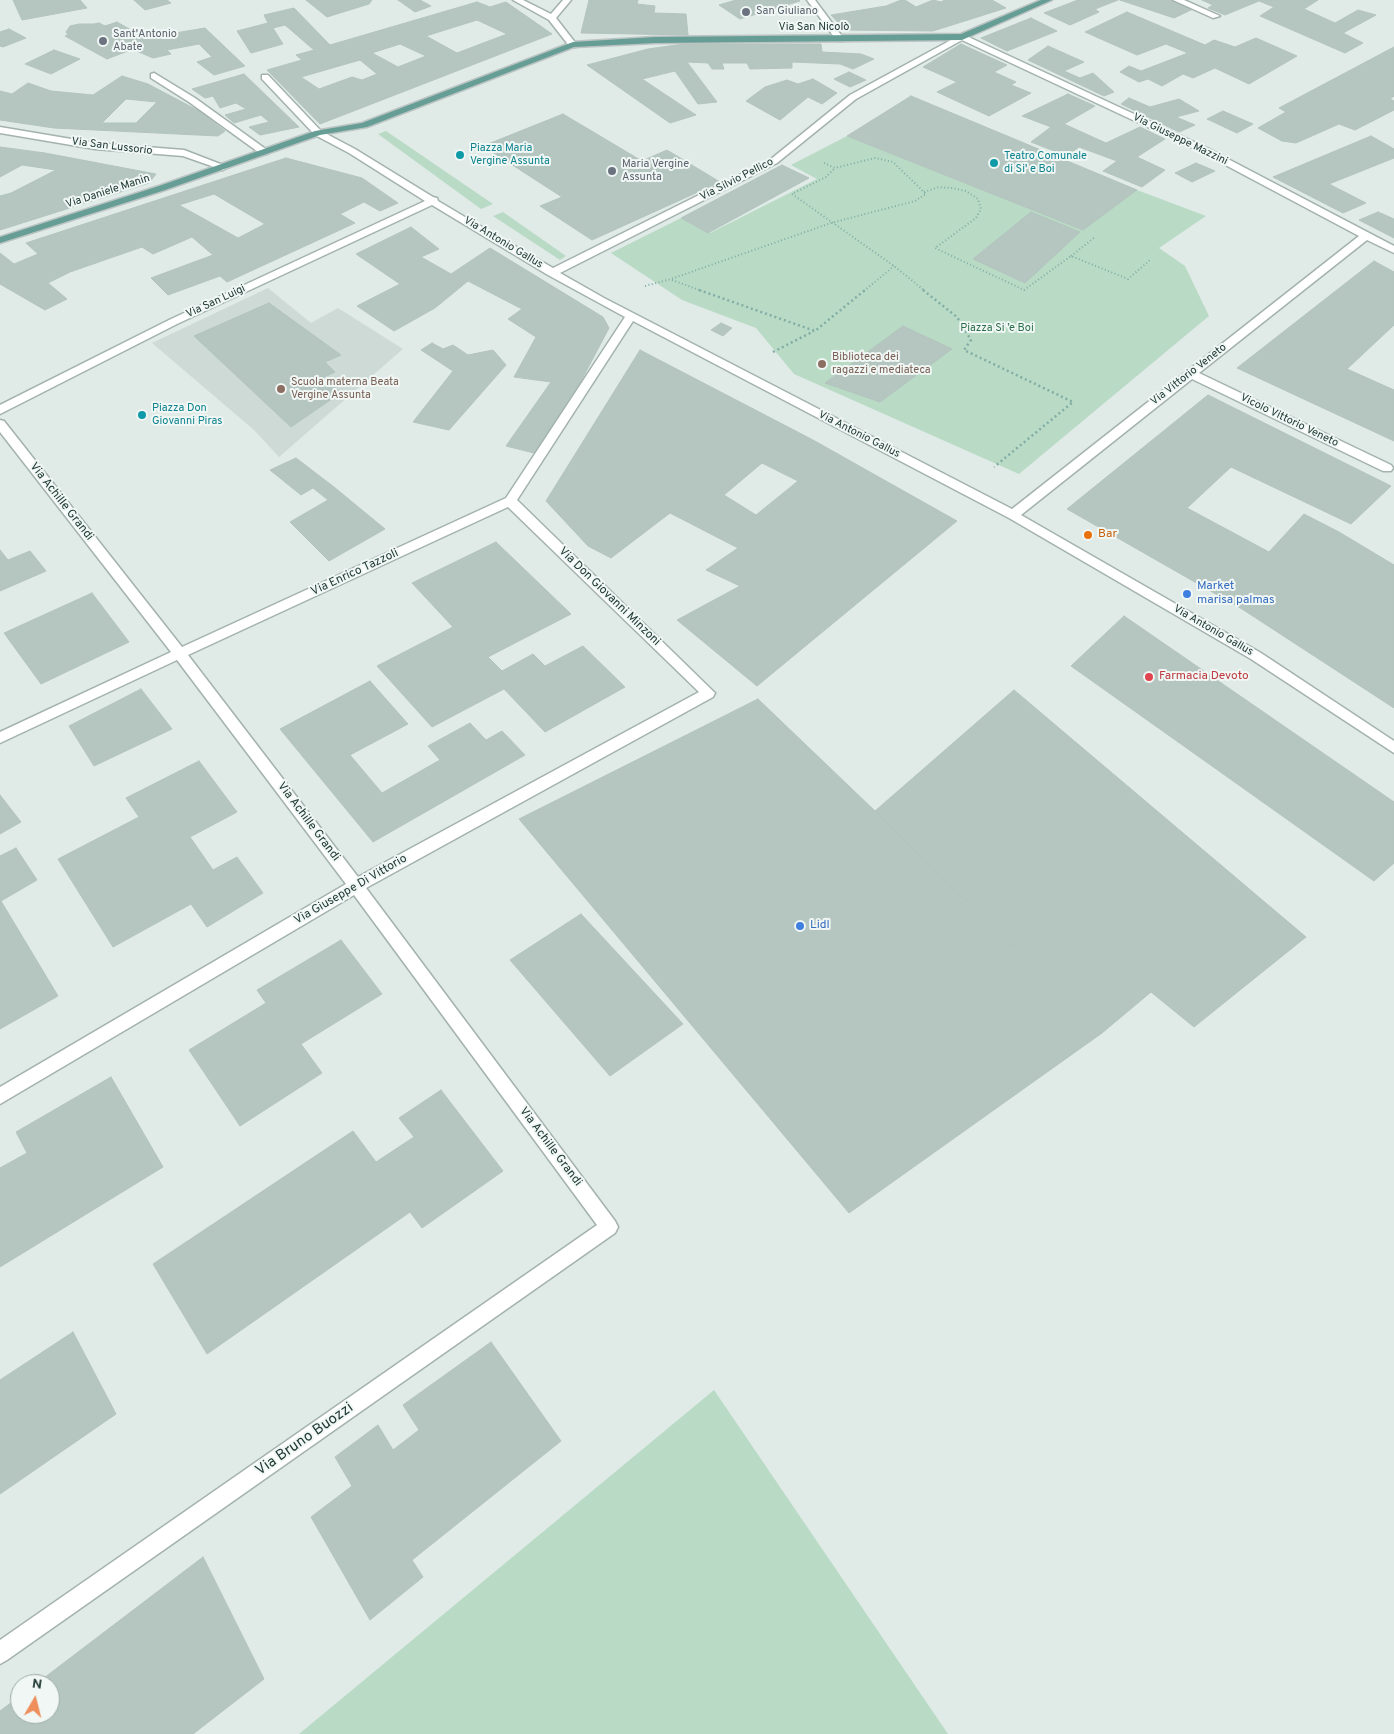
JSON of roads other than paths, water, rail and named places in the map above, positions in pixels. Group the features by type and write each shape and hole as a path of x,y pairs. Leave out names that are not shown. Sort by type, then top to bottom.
{"main road":[{"name":"Via San Nicolò","path":"573,45 655,40 962,37 1048,0"},
{"path":"222,166 318,133 364,125 573,45"},
{"name":"Via Daniele Manin","path":"0,240 222,166"}],"street":[{"path":"517,0 552,18 573,45"},
{"path":"552,18 567,0"},
{"path":"811,0 840,39"},
{"path":"1177,0 1216,16"},
{"name":"Via Silvio Pellico","path":"552,272 736,182 774,161 853,97 962,37"},
{"name":"Via Giuseppe Mazzini","path":"962,37 1204,150 1394,250"},
{"path":"154,76 192,100 264,152"},
{"name":"Via Antonio Gallus","path":"265,77 318,133 434,200 466,222 631,316 1013,515 1256,656 1394,748"},
{"name":"Via San Lussorio","path":"0,130 95,146 184,154 222,166"},
{"name":"Via San Luigi","path":"0,410 173,322 434,200"},
{"name":"Via Vittorio Veneto","path":"1013,515 1366,235"},
{"path":"510,502 631,316"},
{"name":"Vicolo Vittorio Veneto","path":"1191,374 1387,468"},
{"name":"Via Achille Grandi","path":"0,424 180,653 609,1226"},
{"name":"Via Enrico Tazzoli","path":"0,738 180,653 510,502"},
{"name":"Via Don Giovanni Minzoni","path":"510,502 708,693"},
{"name":"Via Giuseppe Di Vittorio","path":"0,1096 356,886 708,693"},
{"name":"Via Bruno Buozzi","path":"0,1653 609,1226"}],"place":[{"name":"San Giuliano","path":"746,12"},
{"name":"Sant'Antonio Abate","path":"103,41"},
{"name":"Piazza Maria Vergine Assunta","path":"460,155"},
{"name":"Teatro Comunale di Si' e Boi","path":"994,163"},
{"name":"Maria Vergine Assunta","path":"612,171"},
{"name":"Biblioteca dei ragazzi e mediateca","path":"822,364"},
{"name":"Scuola materna Beata Vergine Assunta","path":"281,389"},
{"name":"Piazza Don Giovanni Piras","path":"142,415"},
{"name":"Bar","path":"1088,535"},
{"name":"Market marisa palmas","path":"1187,594"},
{"name":"Farmacia Devoto","path":"1149,677"},
{"name":"Lidl","path":"800,926"}],"park label":[{"name":"Piazza Si ’e Boi","path":"997,329"}]}
